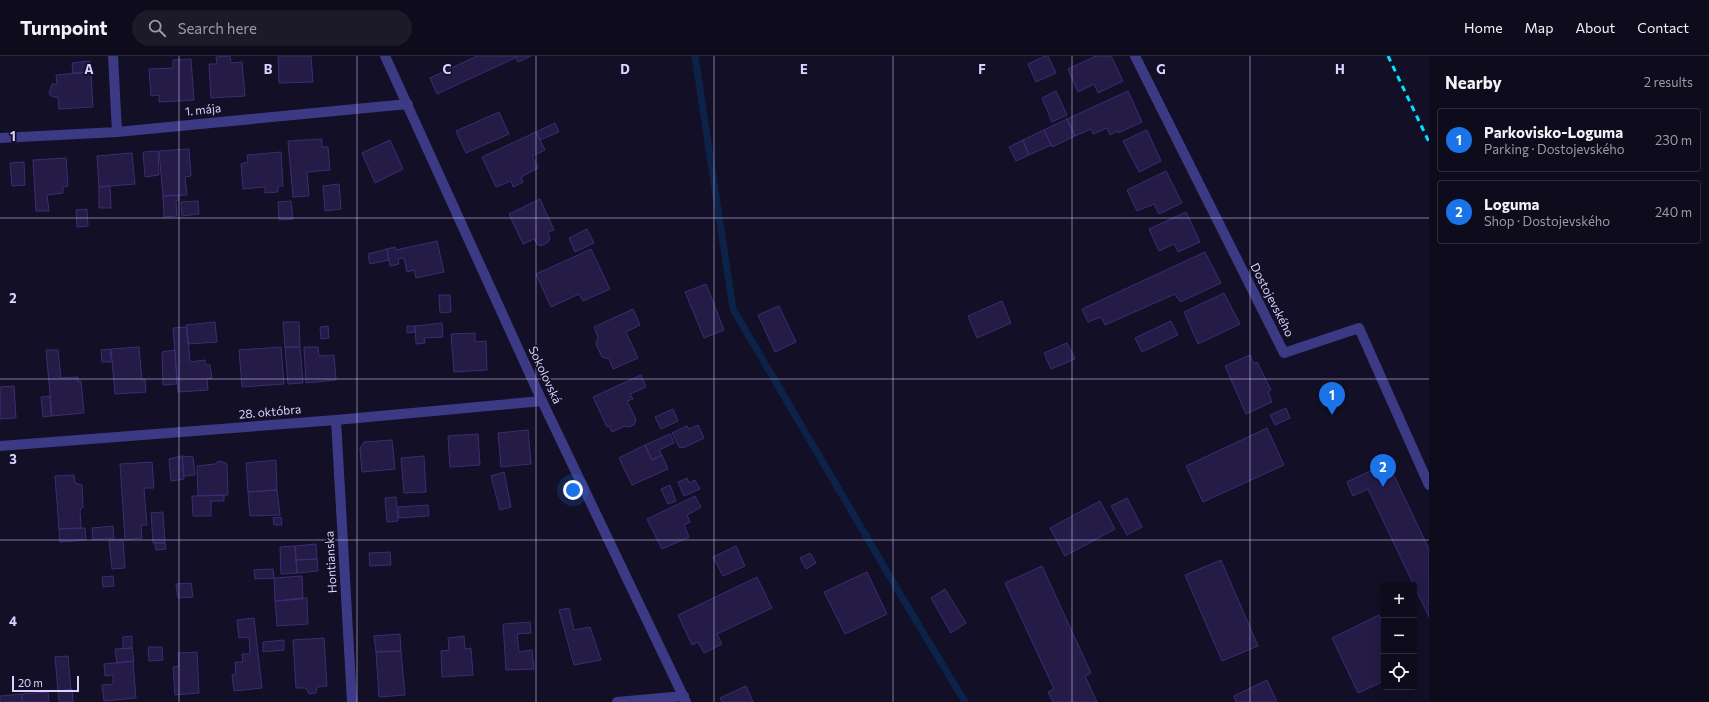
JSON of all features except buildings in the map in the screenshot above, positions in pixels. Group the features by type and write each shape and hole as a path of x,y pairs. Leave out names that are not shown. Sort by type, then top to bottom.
{"street":[{"path":"113,56 117,132"},
{"name":"Sokolovská","path":"385,56 542,400 685,699"},
{"name":"Dostojevského","path":"1135,56 1284,353 1360,328 1429,485"},
{"name":"1. mája","path":"0,138 117,132 408,104"},
{"name":"28. októbra","path":"0,446 336,420 542,400"},
{"name":"Hontianska","path":"336,420 352,702"},
{"path":"617,702 685,699"}],"waterway":[{"path":"695,56 733,309 965,702"}],"railway":[{"path":"1388,56 1429,142"}],"place":[{"name":"Parkovisko-Loguma","path":"1332,415"},
{"name":"Loguma","path":"1383,487"}]}
